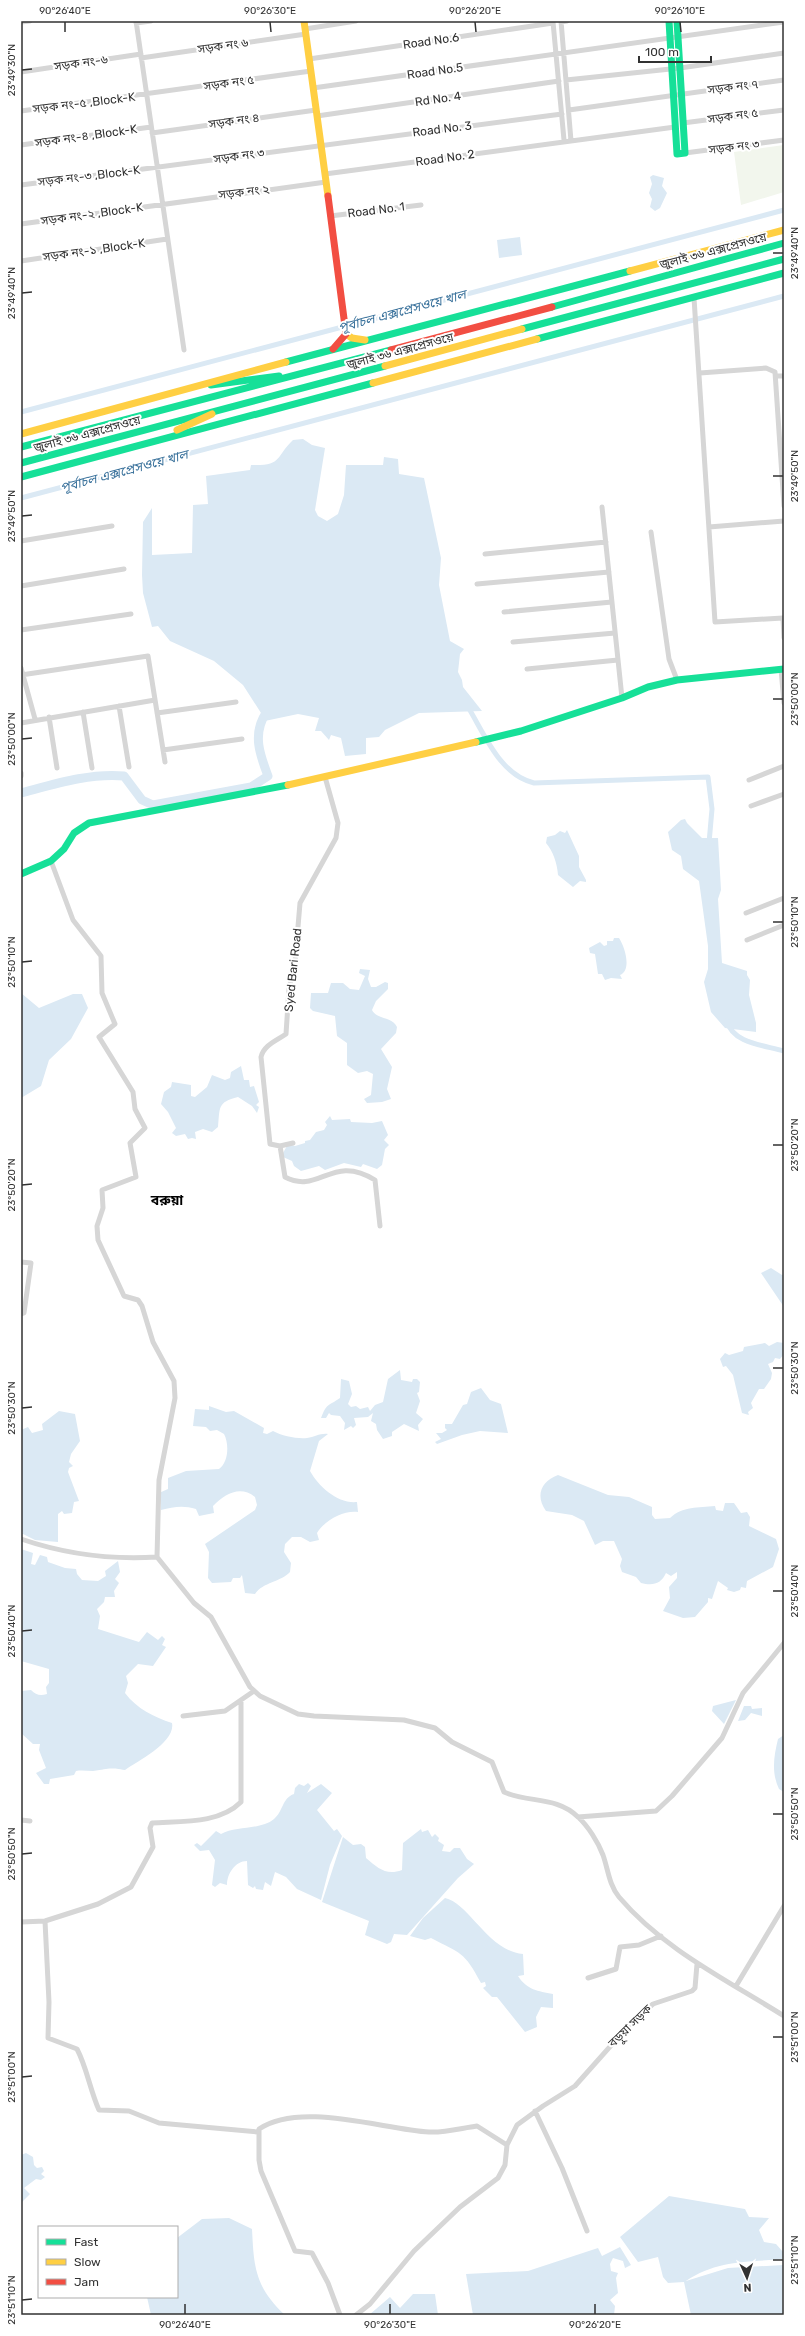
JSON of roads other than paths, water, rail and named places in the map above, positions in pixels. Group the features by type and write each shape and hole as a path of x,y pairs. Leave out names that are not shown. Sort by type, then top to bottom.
{"main road":[{"path":"669,21 677,154 685,153 677,21"},
{"path":"305,28 346,334 340,343 333,349"},
{"path":"675,125 683,123"},
{"path":"21,434 200,384 784,230"},
{"name":"জুলাই ৩৬ এক্সপ্রেসওয়ে","path":"21,447 305,373 784,243"},
{"name":"জুলাই ৩৬ এক্সপ্রেসওয়ে","path":"21,463 784,259"},
{"path":"21,477 784,273"},
{"path":"346,334 352,338 367,340"},
{"path":"200,384 225,384 305,373"},
{"path":"112,453 127,444 183,428 218,410"},
{"path":"21,874 51,861 64,849 74,832 89,823 117,816 142,814 207,802 325,777 521,731 622,698 648,687 677,680 783,669"}],"street":[{"path":"21,22 30,21"},
{"path":"151,21 136,22 184,350"},
{"name":"সড়ক নং ৬","path":"141,56 305,28 356,21"},
{"path":"567,21 561,21 571,141"},
{"path":"553,22 564,140"},
{"name":"Road No.6","path":"309,59 553,22"},
{"name":"Road No.5","path":"313,88 784,22"},
{"path":"566,80 680,68 784,52"},
{"name":"সড়ক নং-৬","path":"21,72 141,56"},
{"name":"সড়ক নং ৫","path":"147,95 311,71"},
{"name":"সড়ক নং ৭","path":"569,110 784,80"},
{"name":"Rd No. 4","path":"317,113 559,81"},
{"name":"সড়ক নং-৫ ,Block-K","path":"21,111 147,95"},
{"name":"সড়ক নং ৫","path":"683,123 784,110"},
{"name":"সড়ক নং ৪","path":"152,130 317,113"},
{"name":"Road No. 3","path":"321,145 562,114"},
{"name":"Road No. 2","path":"325,174 564,140 571,141 675,125"},
{"name":"সড়ক নং-৪ ,Block-K","path":"21,145 152,130"},
{"name":"সড়ক নং ৩","path":"685,153 784,140"},
{"name":"সড়ক নং ৩","path":"157,167 321,145"},
{"name":"সড়ক নং-৩ ,Block-K","path":"21,185 157,167"},
{"name":"সড়ক নং ২","path":"162,203 326,182"},
{"name":"সড়ক নং-২ ,Block-K","path":"21,224 162,203"},
{"name":"Road No. 1","path":"330,216 421,205"},
{"name":"সড়ক নং-১ ,Block-K","path":"21,260 167,239"},
{"path":"694,298 697,325 715,622 784,617 784,638"},
{"path":"700,373 766,368 771,369 777,376 784,506"},
{"path":"777,376 784,376"},
{"path":"602,507 622,698"},
{"path":"709,527 784,522"},
{"path":"21,541 112,526"},
{"path":"650,532 669,659 677,680"},
{"path":"485,554 606,542"},
{"path":"21,586 124,569"},
{"path":"477,584 609,572"},
{"path":"504,612 612,602"},
{"path":"21,630 131,614"},
{"path":"513,642 615,633"},
{"path":"22,675 148,656 165,762"},
{"path":"527,669 618,660"},
{"path":"21,668 36,719"},
{"path":"783,669 784,703"},
{"path":"21,723 36,719 155,700"},
{"path":"157,713 236,702"},
{"path":"119,706 129,767"},
{"path":"83,712 92,768"},
{"path":"48,717 57,768"},
{"path":"164,750 242,739"},
{"path":"749,780 784,766"},
{"name":"Syed Bari Road","path":"280,1146 270,1144 261,1057 262,1051 286,1034 289,989 295,962 300,903 336,838 338,823 325,777"},
{"path":"751,806 784,794"},
{"path":"51,861 72,920 101,956 102,993 115,1024 99,1037 133,1092 135,1109 145,1128 130,1143 136,1177 102,1190 103,1208 97,1226 98,1240 124,1296 138,1300 142,1306 153,1342 174,1381 175,1398 159,1480 157,1557 194,1603 211,1617 254,1691 298,1714 404,1720 435,1728 452,1742 492,1762 504,1792 518,1798 557,1804 578,1817 598,1845 608,1876 618,1896 661,1936 697,1964 784,2016"},
{"path":"746,913 784,898"},
{"path":"747,940 784,925"},
{"path":"293,1143 280,1146 284,1177 294,1182 312,1181 331,1172 346,1170 364,1173 375,1180 380,1226"},
{"path":"21,1262 31,1263 24,1313 21,1314"},
{"path":"21,1539 50,1549 122,1559 157,1557"},
{"path":"578,1817 656,1811 672,1796 722,1738 743,1694 784,1642"},
{"path":"183,1716 225,1710 254,1691"},
{"path":"21,1922 45,1921 98,1904 131,1887 153,1847 150,1828 152,1823 215,1818 231,1810 241,1802 241,1700"},
{"path":"21,1820 30,1821"},
{"path":"736,1986 784,1906"},
{"path":"45,1921 49,2002 48,2038 77,2049 82,2059 84,2072 99,2110 130,2111 159,2123 258,2132"},
{"path":"588,1978 616,1969 618,1949 620,1947 640,1944 661,1936"},
{"name":"বড়ুয়া সড়ক","path":"356,2315 382,2292 414,2251 460,2207 492,2184 502,2173 506,2145 517,2125 535,2111 575,2086 632,2023 653,2004 692,1991 695,1988 697,1964"},
{"path":"535,2111 562,2168 587,2231"},
{"path":"340,2315 328,2283 312,2253 295,2251 262,2171 258,2132 261,2127 271,2123 316,2116 429,2132 477,2126 506,2145"}],"waterway":[{"name":"পূর্বাচল এক্সপ্রেসওয়ে খাল","path":"21,412 784,210"},
{"name":"পূর্বাচল এক্সপ্রেসওয়ে খাল","path":"21,498 784,296"},
{"path":"468,707 487,741 503,763 522,779 534,783 708,777 712,809 709,843"},
{"path":"21,793 85,778 98,776 124,776 142,800 153,805 251,787 268,776 262,760 258,737 259,729 266,713"},
{"path":"727,1021 730,1029 742,1039 784,1051"}],"district":[{"name":"বরুয়া","path":"167,1200"}]}
